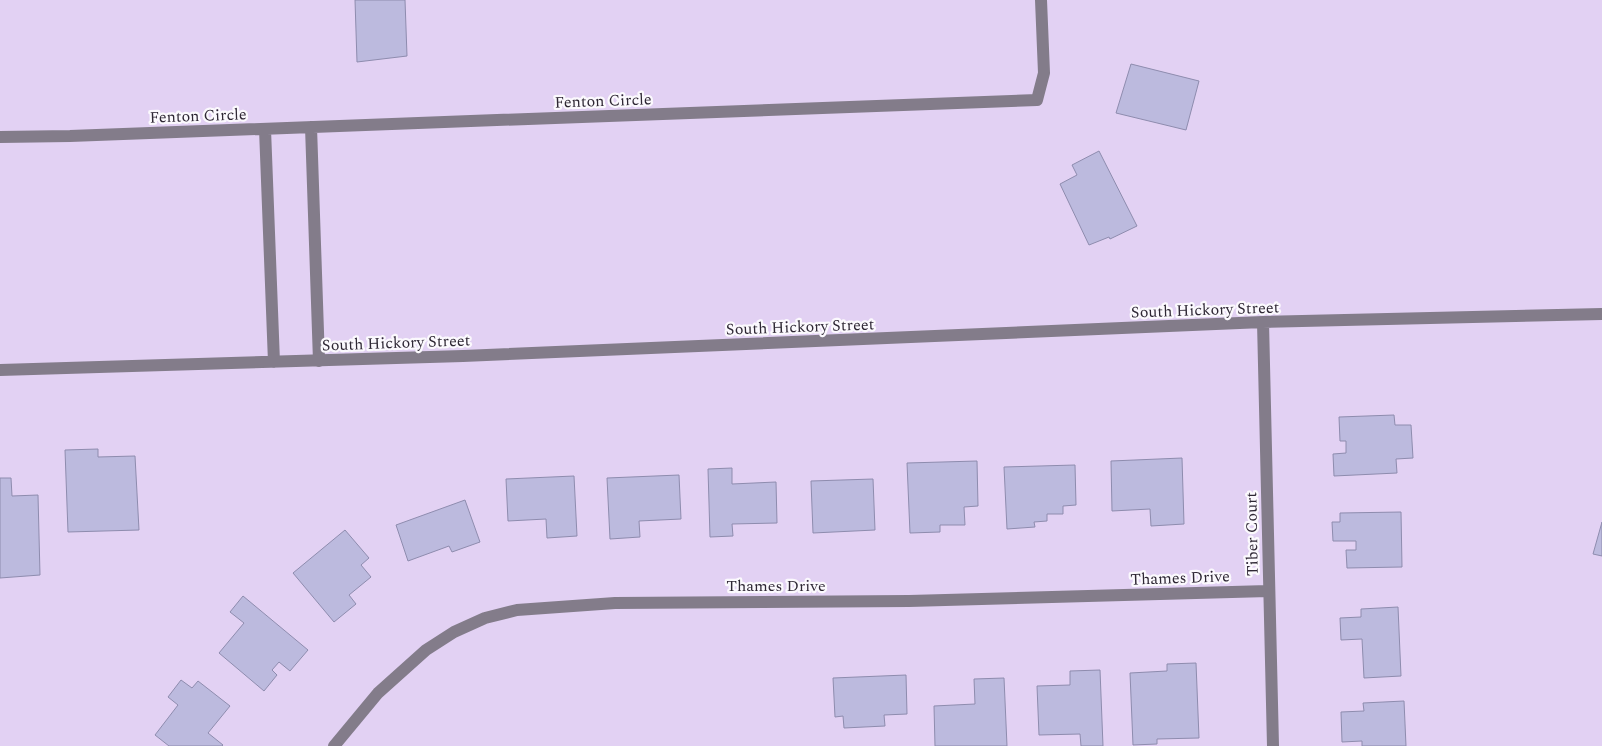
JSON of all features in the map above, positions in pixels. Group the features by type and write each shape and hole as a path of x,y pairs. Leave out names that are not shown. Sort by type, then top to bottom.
{"street":[{"name":"Fenton Circle","path":"0,137 1036,100 1044,73 1041,0"},
{"path":"311,127 319,361"},
{"path":"264,129 274,362"},
{"name":"South Hickory Street","path":"0,370 464,356 1263,322 1602,314"},
{"name":"Tiber Court","path":"1263,322 1273,746"},
{"name":"Thames Drive","path":"334,746 378,693 426,650 454,632 485,618 517,610 615,603 918,601 1268,591"}],"building":[{"path":"355,0 405,0 407,56 357,62"},
{"path":"1131,64 1199,81 1186,130 1116,113"},
{"path":"1099,151 1137,226 1110,239 1109,237 1089,245 1060,184 1077,175 1072,165"},
{"path":"1394,415 1395,425 1411,425 1413,458 1396,459 1397,473 1334,476 1333,454 1346,453 1346,441 1340,441 1339,417"},
{"path":"98,449 98,457 135,456 139,530 68,532 65,450"},
{"path":"1182,458 1184,524 1151,526 1150,509 1112,511 1111,461"},
{"path":"977,461 978,506 964,507 965,525 940,525 940,532 910,533 907,463"},
{"path":"1075,465 1076,505 1063,506 1063,514 1047,514 1047,521 1034,522 1035,527 1007,529 1004,467"},
{"path":"732,468 732,484 776,482 777,523 732,524 733,536 710,537 708,469"},
{"path":"679,475 681,519 639,521 640,537 610,539 607,478"},
{"path":"574,476 577,536 547,538 546,519 508,521 506,479"},
{"path":"0,478 11,478 12,496 38,495 40,575 0,578"},
{"path":"873,479 875,530 813,533 811,481"},
{"path":"465,500 480,542 452,552 449,546 408,561 396,525"},
{"path":"1401,512 1402,567 1347,568 1346,550 1356,550 1356,541 1333,541 1332,522 1340,522 1340,513"},
{"path":"1602,522 1602,556 1593,554"},
{"path":"345,530 369,558 361,565 371,577 349,595 356,604 334,622 293,573"},
{"path":"243,596 308,650 290,671 279,662 272,670 277,675 264,691 219,653 244,623 230,612"},
{"path":"1398,607 1401,676 1364,678 1362,639 1341,640 1340,618 1361,617 1361,609"},
{"path":"1196,663 1199,738 1157,739 1157,744 1133,745 1130,673 1167,671 1167,664"},
{"path":"1100,670 1103,746 1081,746 1080,734 1039,735 1037,686 1070,685 1070,671"},
{"path":"906,675 907,714 884,715 885,726 844,728 843,716 835,717 833,678"},
{"path":"1004,678 1007,746 935,746 934,706 975,704 974,679"},
{"path":"181,680 192,688 198,681 230,706 208,733 222,746 169,746 155,735 178,705 168,697"},
{"path":"1404,701 1406,746 1362,746 1362,741 1342,742 1341,712 1364,711 1363,703"}]}
